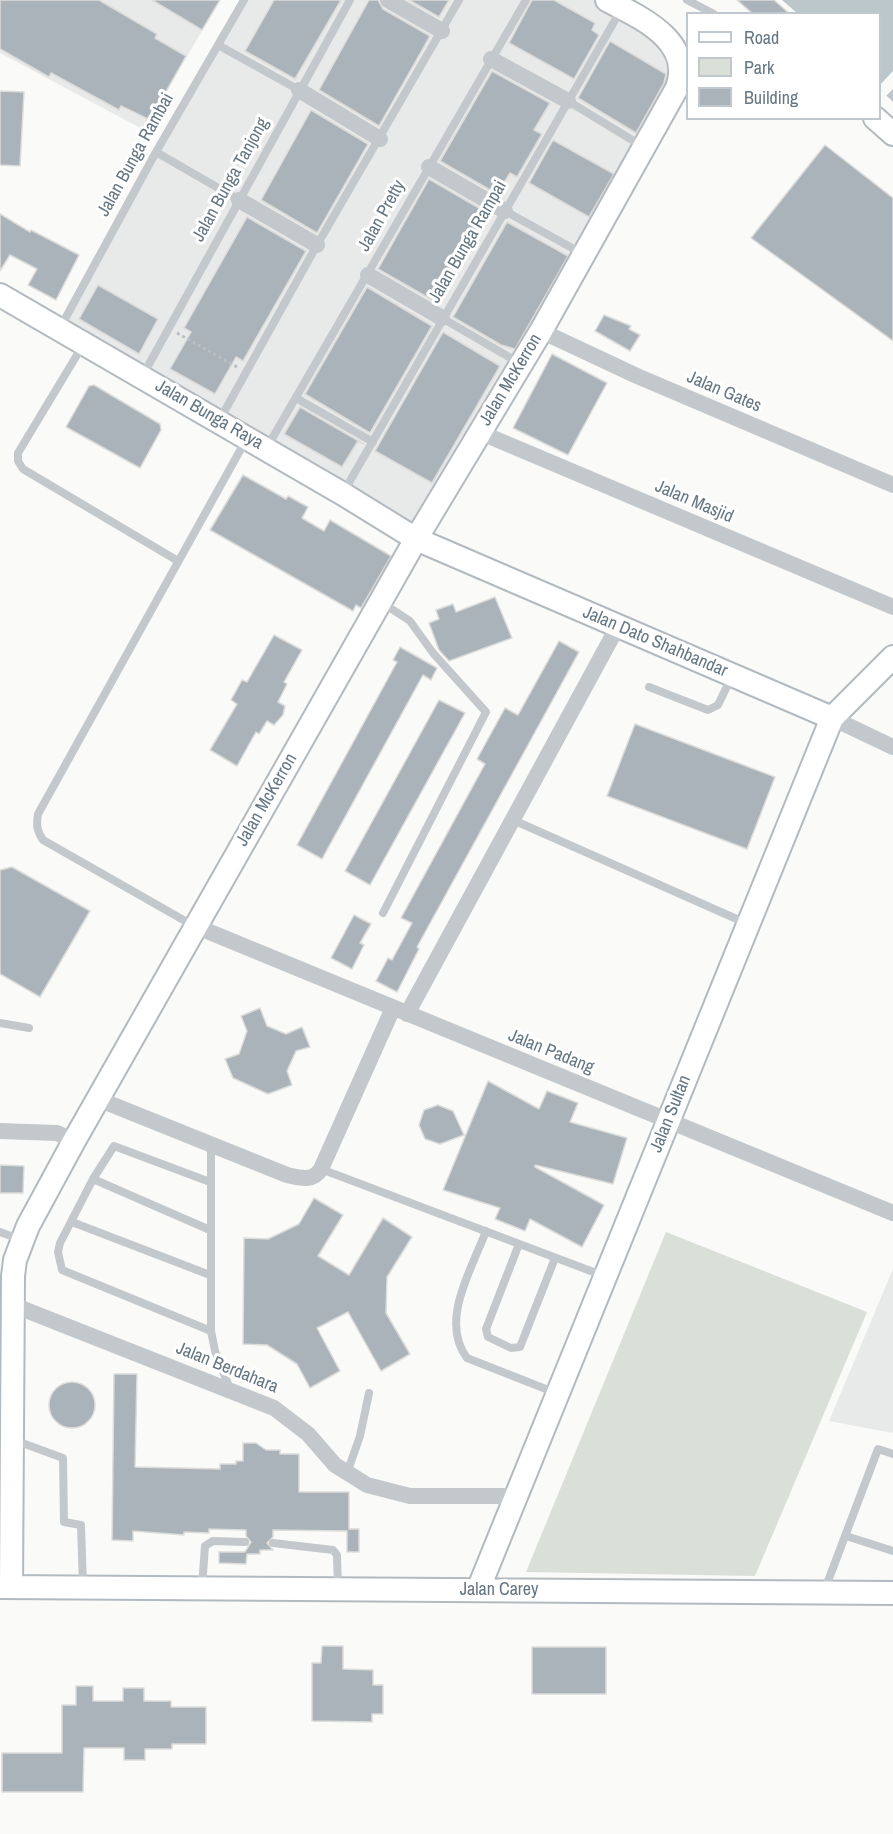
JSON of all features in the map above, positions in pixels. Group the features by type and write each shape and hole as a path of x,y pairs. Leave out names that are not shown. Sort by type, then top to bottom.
{"street":[{"path":"388,0 442,31"},
{"path":"614,4 666,38 683,61"},
{"path":"491,59 568,101"},
{"name":"Jalan McKerron","path":"5,1586 11,1438 6,1360 13,1305 14,1268 23,1240 74,1141 195,926 416,540 541,331 677,88 683,61"},
{"path":"299,90 380,139"},
{"path":"877,120 893,134"},
{"path":"429,167 505,211"},
{"path":"239,200 317,245"},
{"path":"368,275 442,318"},
{"name":"Jalan Bunga Raya","path":"0,295 257,443 416,540"},
{"name":"Jalan Gates","path":"541,331 637,376 893,485"},
{"name":"Jalan Masjid","path":"479,432 893,607"},
{"name":"Jalan Dato Shahbandar","path":"416,540 832,718 893,747"},
{"path":"98,1099 301,1178 317,1176 400,1011 513,820 618,626"},
{"name":"Jalan Sultan","path":"478,1590 832,718 893,657"},
{"name":"Jalan Padang","path":"195,926 893,1213"},
{"path":"0,1131 57,1133 74,1141"},
{"name":"Jalan Berdahara","path":"13,1305 274,1408 290,1419 347,1473 367,1485 410,1496 515,1496"},
{"name":"Jalan Carey","path":"5,1586 893,1593"}],"lane":[{"name":"Jalan Bunga Rambai","path":"59,328 156,152 244,0"},
{"name":"Jalan Bunga Tanjong","path":"142,376 350,0"},
{"path":"219,421 317,245 459,0"},
{"name":"Jalan Pretty","path":"195,926 43,840 36,823 38,814 178,561 257,443 296,398 526,0"},
{"path":"687,0 710,12"},
{"name":"Jalan Bunga Rampai","path":"343,494 568,101 614,4"},
{"path":"218,45 299,90"},
{"path":"568,101 643,147"},
{"path":"156,152 239,200"},
{"path":"505,211 583,254"},
{"path":"442,318 521,364"},
{"path":"84,343 18,453 18,461 23,469 178,561"},
{"path":"296,398 373,442"},
{"path":"381,602 410,621 433,653 486,712 383,913"},
{"path":"649,687 708,710 718,705 732,675"},
{"path":"513,820 748,925"},
{"path":"0,1023 30,1028"},
{"path":"211,1144 211,1331 215,1351 230,1389"},
{"path":"210,1182 114,1146 93,1179 58,1252 62,1270 211,1331"},
{"path":"321,1169 605,1276"},
{"path":"93,1179 210,1230"},
{"path":"72,1222 210,1275"},
{"path":"486,1231 456,1312 456,1336 461,1350 467,1358 557,1394"},
{"path":"0,1232 23,1240"},
{"path":"519,1244 486,1329 488,1337 511,1348 520,1347 555,1258"},
{"path":"347,1473 360,1436 369,1393"},
{"path":"11,1438 63,1458 64,1522 81,1524 94,1588"},
{"path":"824,1593 878,1449 893,1454"},
{"path":"846,1536 891,1551 893,1540"},
{"path":"202,1588 205,1546 213,1541 245,1542"},
{"path":"273,1543 329,1548 336,1552 338,1589"}],"path":[{"path":"168,328 246,372"}],"shaded area":[{"path":"0,0 220,0 144,130 0,53"},
{"path":"244,0 606,0 640,19 681,72 416,539 59,328"},
{"path":"782,0 893,0 893,102 881,90 881,12 796,12"},
{"path":"893,1269 893,1433 829,1421"}],"green space":[{"path":"666,1232 867,1312 755,1576 526,1572"}],"pier":[{"path":"893,71 893,89 886,96 881,90 881,84"}],"building":[{"path":"0,0 99,0 157,34 155,38 186,56 150,120 121,106 119,110 51,73 49,77 0,49"},
{"path":"152,0 220,0 202,30"},
{"path":"274,0 341,0 295,79 245,51"},
{"path":"369,0 378,0 383,9 430,36 379,126 319,90"},
{"path":"409,0 449,0 439,17"},
{"path":"532,0 554,0 595,23 592,30 599,35 574,79 509,43"},
{"path":"737,0 774,0 788,12 751,12"},
{"path":"610,41 666,74 664,83 636,133 578,98"},
{"path":"492,71 550,103 534,130 542,134 517,177 510,173 497,194 440,161"},
{"path":"0,91 24,92 20,166 0,165"},
{"path":"311,110 368,144 317,233 261,200"},
{"path":"553,140 614,174 589,217 529,183"},
{"path":"825,145 893,198 893,341 751,238"},
{"path":"429,179 486,212 434,301 378,269"},
{"path":"0,214 30,232 31,230 79,255 56,300 28,285 37,269 10,255 0,271"},
{"path":"247,217 306,251 243,361 236,357 215,394 170,369 191,332 184,328"},
{"path":"507,222 568,256 515,349 501,345 453,317"},
{"path":"98,285 158,319 139,354 79,319"},
{"path":"367,287 432,326 370,433 305,394"},
{"path":"604,315 631,326 629,329 640,335 630,351 595,331"},
{"path":"443,332 500,366 432,483 375,451"},
{"path":"552,354 607,383 568,455 513,428"},
{"path":"94,385 160,424 161,430 140,468 66,427 89,386"},
{"path":"300,407 364,444 358,441 342,467 284,434"},
{"path":"243,475 286,499 288,496 308,507 302,518 324,531 330,520 391,556 361,608 356,605 353,611 210,530"},
{"path":"495,597 512,638 449,661 439,650 429,623 439,619 436,610 453,604 456,612"},
{"path":"274,635 302,650 284,682 287,684 278,702 285,706 283,715 274,725 267,721 259,734 256,732 237,766 210,750 237,704 231,700 242,680 247,682"},
{"path":"559,641 579,652 417,947 419,949 397,992 376,981 388,958 392,960 412,923 401,918 485,764 477,759 505,708 518,715"},
{"path":"400,647 437,668 431,680 423,675 322,859 297,845 397,662 393,660"},
{"path":"439,700 465,713 370,885 345,871"},
{"path":"635,724 775,777 747,849 607,796"},
{"path":"12,867 90,911 40,997 0,974 0,870"},
{"path":"354,915 371,924 360,943 364,945 352,969 331,958"},
{"path":"260,1008 267,1026 286,1034 302,1027 310,1047 296,1051 287,1071 292,1085 268,1094 233,1078 225,1059 239,1054 247,1031 241,1016"},
{"path":"488,1081 539,1109 547,1091 578,1103 570,1122 627,1138 613,1184 535,1165 604,1205 582,1247 530,1219 525,1231 495,1219 500,1208 443,1190"},
{"path":"438,1105 453,1111 464,1135 440,1144 425,1139 419,1125 424,1110"},
{"path":"0,1165 24,1166 23,1193 0,1193"},
{"path":"314,1198 343,1215 318,1256 349,1275 383,1218 412,1237 387,1277 386,1313 410,1354 381,1371 348,1312 317,1328 340,1371 310,1388 297,1364 267,1345 243,1344 244,1238 268,1239 299,1224"},
{"path":"114,1374 137,1374 135,1467 220,1469 220,1464 236,1464 236,1461 243,1461 243,1443 256,1443 266,1450 280,1450 280,1454 299,1454 299,1492 349,1492 349,1529 359,1529 359,1552 347,1552 347,1531 273,1530 273,1537 267,1543 273,1550 260,1550 260,1554 247,1554 246,1564 219,1563 219,1552 245,1552 251,1542 246,1536 246,1530 209,1529 209,1533 184,1532 184,1535 133,1531 133,1541 112,1540"},
{"path":"72,1382 88,1389 95,1405 88,1421 72,1428 56,1421 49,1405 56,1389"},
{"path":"322,1646 343,1646 343,1669 373,1670 373,1685 383,1685 383,1714 372,1714 372,1722 312,1721 312,1663 321,1663"},
{"path":"532,1647 606,1647 606,1694 532,1694"},
{"path":"76,1686 93,1686 93,1701 123,1701 123,1688 144,1688 144,1701 171,1701 171,1707 206,1707 206,1744 172,1744 172,1749 145,1749 145,1760 124,1760 124,1748 84,1748 83,1792 2,1792 2,1753 62,1753 62,1705 76,1705"}]}
